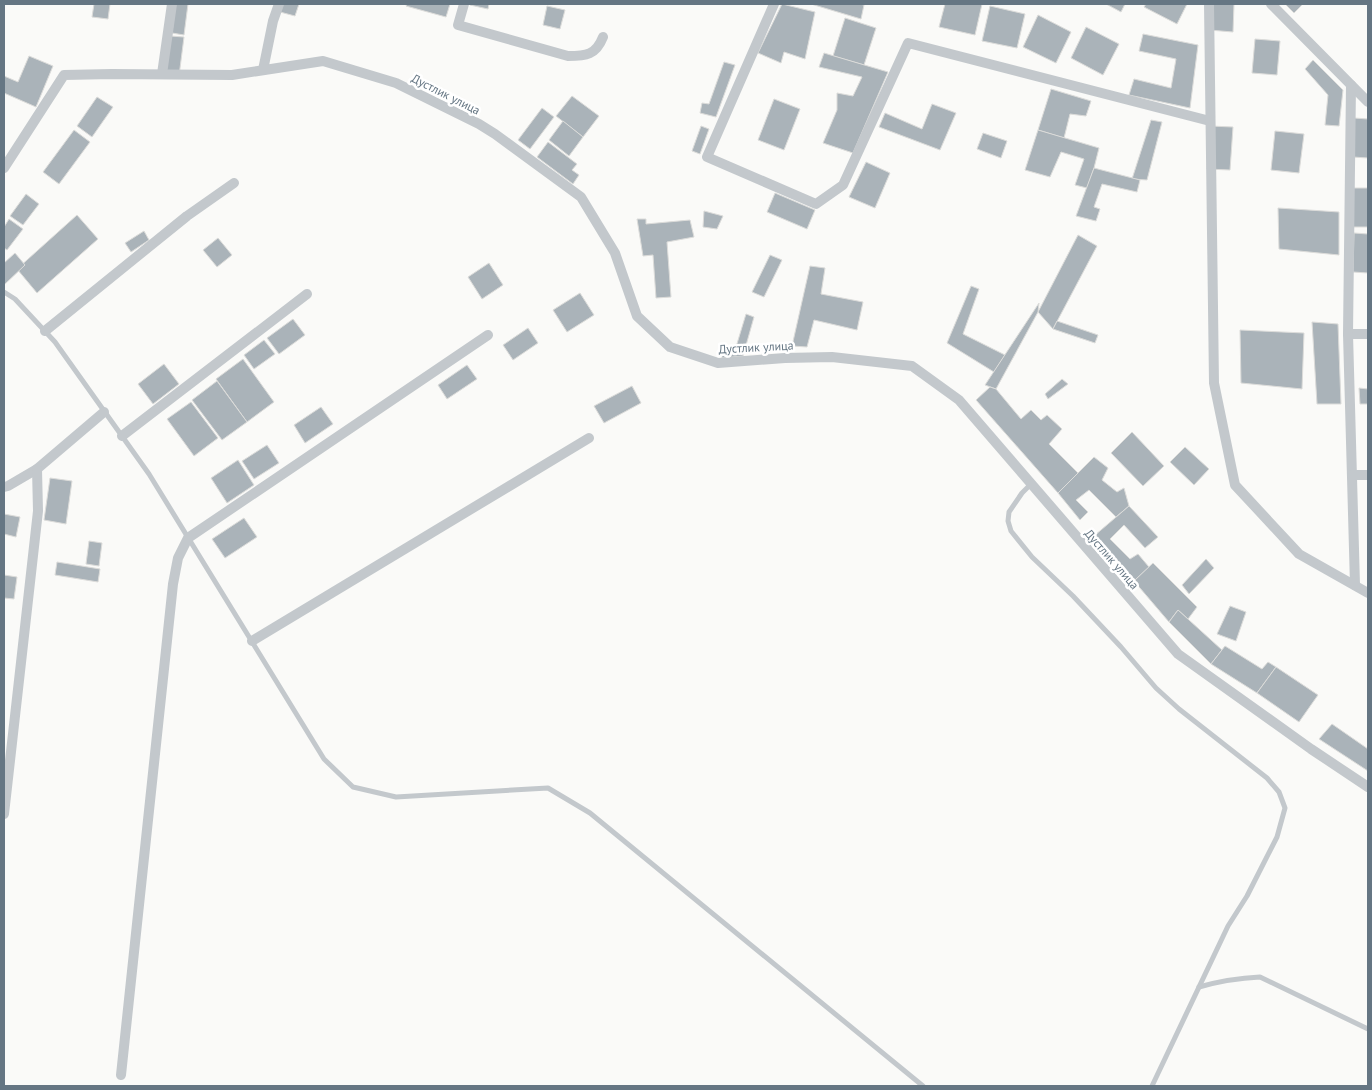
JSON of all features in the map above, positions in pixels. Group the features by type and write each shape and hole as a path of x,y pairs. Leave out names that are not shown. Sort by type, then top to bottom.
{"street":[{"path":"162,74 172,4"},
{"path":"263,70 272,21 279,4"},
{"path":"464,4 458,25 568,56 584,56 598,48 603,38"},
{"path":"774,4 707,157 816,204 843,185 908,43 1210,121"},
{"path":"1208,4 1214,383 1235,485 1299,554 1368,593"},
{"path":"1271,4 1368,102"},
{"name":"Дустлик улица","path":"4,168 64,75 232,75 323,61 396,83 479,124 581,197 615,253 637,316 670,347 718,364 785,358 832,357 912,366 959,400 1178,654 1311,749 1368,787"},
{"path":"1351,86 1348,334 1355,585"},
{"path":"45,331 187,216 234,184"},
{"path":"122,436 307,294"},
{"path":"1348,334 1368,334"},
{"path":"121,1075 173,584 178,558 188,538 488,335"},
{"path":"4,487 37,469 104,412"},
{"path":"252,642 589,438"},
{"path":"4,814 38,511 37,469"},
{"path":"1352,475 1368,475"}],"lane":[{"path":"4,292 15,299 55,342 149,474 324,759 353,787 396,797 548,788 590,812 923,1086"},
{"path":"1032,484 1022,493 1009,512 1008,521 1011,531 1032,557 1121,647 1156,688 1179,709 1267,778 1279,792 1285,808 1277,837 1247,896 1228,926 1152,1086"},
{"path":"1199,987 1218,981 1260,977 1368,1029"}],"building":[{"path":"94,4 110,4 108,19 92,17"},
{"path":"175,4 188,4 184,35 172,33"},
{"path":"283,4 299,4 295,16 280,12"},
{"path":"407,4 450,4 446,17 406,6"},
{"path":"470,4 489,4 488,9"},
{"path":"782,4 815,12 805,59 784,52 781,63 758,53"},
{"path":"811,4 859,4 864,5 861,19"},
{"path":"945,4 982,4 975,35 939,27"},
{"path":"1106,4 1125,4 1121,12"},
{"path":"1146,4 1187,4 1177,24 1144,7"},
{"path":"1211,4 1234,4 1233,32 1209,30"},
{"path":"1285,4 1303,4 1294,13"},
{"path":"547,6 565,10 560,29 543,25"},
{"path":"990,6 1025,14 1017,48 982,41"},
{"path":"1038,15 1071,32 1056,63 1023,47"},
{"path":"845,18 876,28 864,65 833,56"},
{"path":"1086,27 1119,44 1103,75 1071,58"},
{"path":"1143,34 1198,45 1190,108 1129,95 1134,79 1171,88 1176,59 1139,51"},
{"path":"170,36 184,37 179,76 166,74"},
{"path":"1255,39 1280,41 1277,75 1252,73"},
{"path":"824,53 888,72 853,153 823,143 837,110 837,93 853,96 862,77 819,67"},
{"path":"29,56 53,66 36,107 4,93 4,76 18,82"},
{"path":"1313,60 1343,90 1339,126 1325,125 1328,95 1305,69"},
{"path":"724,62 735,65 716,117 700,113 702,103 709,104"},
{"path":"1051,89 1091,101 1086,116 1070,114 1064,138 1038,130"},
{"path":"572,96 599,116 583,137 556,116"},
{"path":"97,97 113,107 92,137 77,126"},
{"path":"774,99 800,109 784,150 758,140"},
{"path":"932,104 956,113 940,150 879,127 885,113 922,129"},
{"path":"542,108 554,117 530,149 518,140"},
{"path":"1354,118 1368,119 1368,158 1353,157"},
{"path":"1151,120 1162,122 1147,180 1132,179"},
{"path":"563,121 583,137 569,156 549,140"},
{"path":"701,126 709,129 700,154 692,151"},
{"path":"1210,126 1233,127 1230,170 1207,169"},
{"path":"74,130 90,142 59,184 43,172"},
{"path":"1038,130 1099,148 1087,188 1075,185 1084,159 1061,152 1050,177 1025,170"},
{"path":"1275,131 1304,134 1299,173 1271,170"},
{"path":"983,133 1007,141 1001,158 977,149"},
{"path":"548,142 577,164 572,170 579,175 573,184 537,157"},
{"path":"866,162 890,173 875,208 849,197"},
{"path":"1094,168 1140,180 1137,192 1102,184 1094,207 1100,209 1096,221 1076,216"},
{"path":"1353,188 1368,188 1368,227 1352,227"},
{"path":"775,193 815,210 807,229 767,212"},
{"path":"26,194 39,204 23,225 10,216"},
{"path":"1278,208 1339,212 1339,255 1279,249"},
{"path":"704,211 723,216 717,229 703,227"},
{"path":"77,215 98,239 37,293 17,269"},
{"path":"9,219 23,229 7,250 4,248 4,227"},
{"path":"637,219 646,219 646,224 690,220 694,237 667,242 671,297 656,298 653,255 643,256"},
{"path":"144,231 149,240 131,252 125,243"},
{"path":"1354,233 1368,234 1368,273 1353,272"},
{"path":"1078,235 1097,246 1053,329 1038,312"},
{"path":"218,238 232,255 217,267 203,250"},
{"path":"15,253 25,265 4,285 4,263"},
{"path":"770,255 782,260 764,297 752,292"},
{"path":"489,263 503,285 482,299 468,277"},
{"path":"810,266 825,268 821,294 863,302 857,330 814,320 807,347 792,346"},
{"path":"971,286 979,289 963,334 1005,355 994,372 947,343"},
{"path":"580,293 594,315 567,332 553,310"},
{"path":"1039,303 1038,312 996,389 985,385"},
{"path":"746,314 754,317 743,356 722,358 722,349 736,347"},
{"path":"293,319 305,335 279,354 267,338"},
{"path":"1057,321 1098,335 1095,343 1053,329"},
{"path":"1312,322 1338,324 1341,404 1317,404"},
{"path":"528,328 538,343 513,360 503,345"},
{"path":"1240,330 1304,333 1302,389 1241,383"},
{"path":"264,340 275,354 254,369 244,355"},
{"path":"243,359 274,402 247,422 216,379"},
{"path":"164,364 179,384 153,404 138,384"},
{"path":"467,365 477,379 447,399 438,385"},
{"path":"1062,379 1068,384 1048,399 1045,394"},
{"path":"217,381 247,422 222,440 192,400"},
{"path":"632,386 641,403 604,423 594,406"},
{"path":"990,387 996,389 1021,419 1031,410 1041,420 1047,415 1062,429 1049,444 1078,473 1058,493 976,400"},
{"path":"1359,388 1368,389 1368,404 1360,404"},
{"path":"191,402 218,438 194,456 167,419"},
{"path":"321,407 333,424 305,443 294,425"},
{"path":"1132,432 1164,466 1143,486 1111,453"},
{"path":"267,445 279,463 254,479 242,461"},
{"path":"1185,447 1209,469 1194,485 1170,462"},
{"path":"1094,457 1108,468 1102,480 1117,492 1124,488 1129,506 1116,517 1089,490 1076,500 1088,512 1080,520 1058,493"},
{"path":"238,460 254,485 227,503 211,478"},
{"path":"50,478 72,481 66,524 44,520"},
{"path":"1129,506 1158,537 1145,548 1124,525 1110,539 1130,559 1138,554 1149,567 1134,581 1094,536"},
{"path":"4,514 20,517 16,537 4,534"},
{"path":"244,518 257,537 225,558 212,539"},
{"path":"89,541 102,543 99,566 86,564"},
{"path":"1206,559 1214,568 1189,594 1182,585"},
{"path":"57,562 100,569 98,582 55,575"},
{"path":"1153,563 1197,607 1188,619 1178,610 1169,622 1134,581"},
{"path":"4,575 17,577 14,599 4,598"},
{"path":"1230,606 1246,612 1236,641 1217,634"},
{"path":"1178,610 1222,650 1211,664 1169,622"},
{"path":"1225,646 1262,669 1268,662 1276,667 1257,693 1211,664"},
{"path":"1276,667 1318,695 1299,722 1257,693"},
{"path":"1332,724 1368,749 1368,771 1319,739"}]}
